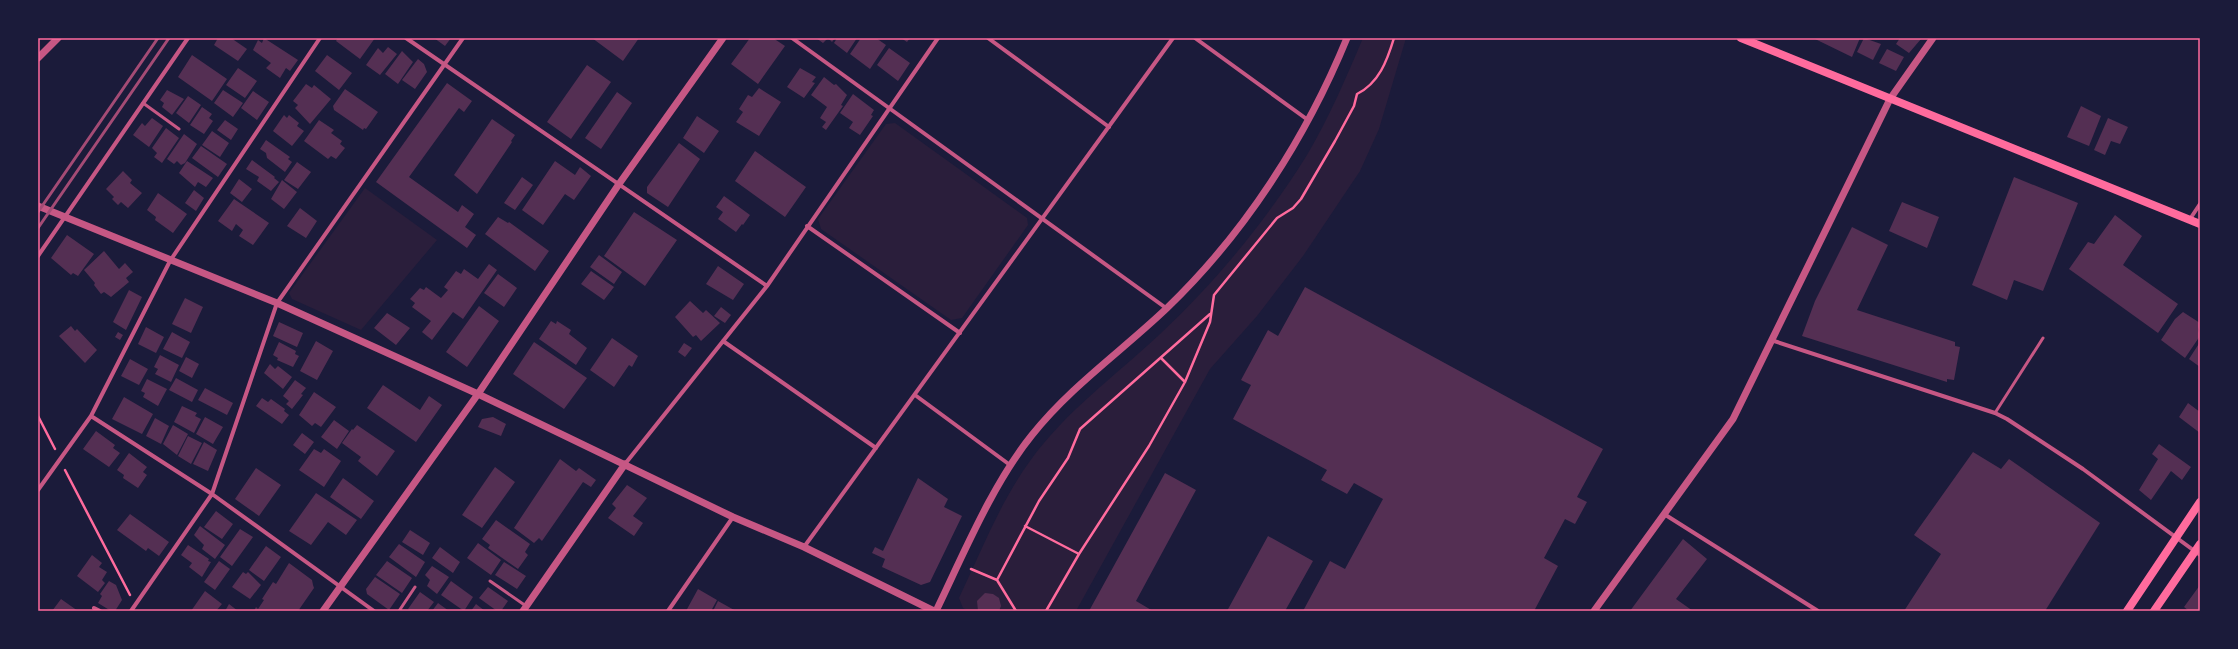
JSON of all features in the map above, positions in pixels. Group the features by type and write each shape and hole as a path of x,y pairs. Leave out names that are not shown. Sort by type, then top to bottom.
{"main road":[{"path":"1741,38 2200,224"},
{"path":"2127,611 2200,502"},
{"path":"2154,611 2198,550"}],"street":[{"path":"38,58 58,38"},
{"path":"38,256 66,218 188,38"},
{"path":"38,490 91,416 170,261 320,38"},
{"path":"406,38 767,286"},
{"path":"131,611 212,494 277,303 462,38"},
{"path":"323,611 478,394 619,184 723,38"},
{"path":"792,38 1166,308"},
{"path":"525,609 625,464 767,286 938,38"},
{"path":"988,38 1109,127"},
{"path":"804,547 1173,38"},
{"path":"1196,38 1308,120"},
{"path":"38,206 170,261 277,303 478,394 733,517 804,547 935,611 1010,465 1052,410 1190,285 1248,214 1272,180 1308,120 1347,38"},
{"path":"1594,611 1733,419 1754,379 1771,340 1890,98 1933,38"},
{"path":"2190,219 2200,204"},
{"path":"807,226 960,332"},
{"path":"1771,340 1994,413 2082,469 2177,538 2198,550"},
{"path":"723,341 876,448"},
{"path":"915,394 1010,465"},
{"path":"91,416 212,494 339,588 374,611"},
{"path":"1664,514 1818,611"},
{"path":"668,611 733,517"},
{"path":"94,608 100,611"}],"lane":[{"path":"143,103 179,130"},
{"path":"1994,413 2043,338"},
{"path":"490,581 525,609"},
{"path":"399,611 415,587"}],"path":[{"path":"1046,611 1079,554 1149,446 1185,382 1210,322 1210,313 1214,296 1277,218 1293,208 1301,198 1354,106 1357,94 1372,85 1382,71 1394,38"},
{"path":"997,580 1025,526 1068,458 1080,429 1210,313"},
{"path":"1161,358 1185,382"},
{"path":"38,416 135,604"},
{"path":"1025,526 1079,554"},
{"path":"971,569 997,580 1004,588 1016,611"}],"shaded area":[{"path":"1363,38 1406,38 1379,129 1360,171 1303,256 1257,316 1210,369 1076,611 969,611 963,608 959,598 983,545 1009,493 1030,461 1059,426 1075,410 1158,336 1200,295 1257,227 1291,180 1323,127"},
{"path":"895,123 1027,218 1028,225 962,318 951,320 821,229 818,219 886,124"},
{"path":"365,188 437,240 361,330 292,299 289,293"}],"building":[{"path":"218,38 231,38 247,49 238,61 214,45"},
{"path":"264,38 298,60 290,71 286,68 280,78 266,68 271,63 253,50 258,40 262,43"},
{"path":"338,38 375,38 360,59 336,41"},
{"path":"434,38 451,38 445,46"},
{"path":"592,38 639,38 623,61"},
{"path":"750,38 773,38 785,46 758,84 731,64"},
{"path":"816,38 828,38 823,43"},
{"path":"828,38 835,38 832,42"},
{"path":"837,38 857,38 847,53 834,43"},
{"path":"861,38 876,38 886,45 870,69 850,54"},
{"path":"901,38 910,38 907,42"},
{"path":"1813,38 1860,38 1852,57"},
{"path":"1864,38 1881,44 1873,60 1857,52"},
{"path":"1900,38 1921,39 1909,53 1896,44"},
{"path":"388,47 397,54 380,75 366,65 378,48 383,53"},
{"path":"889,48 910,63 898,81 877,65"},
{"path":"1887,49 1904,57 1896,71 1879,63"},
{"path":"402,51 413,62 398,84 385,74"},
{"path":"192,55 227,79 212,101 178,77"},
{"path":"327,55 352,73 339,90 315,71"},
{"path":"418,59 424,64 427,72 415,89 402,80"},
{"path":"587,65 611,82 571,139 547,122"},
{"path":"238,68 257,81 245,98 226,85"},
{"path":"800,68 816,77 812,82 815,83 804,98 787,87"},
{"path":"824,77 834,85 836,84 847,95 841,105 843,106 826,130 822,127 826,122 820,118 827,107 811,95"},
{"path":"447,83 472,101 464,112 459,108 409,177 458,212 462,205 474,214 465,227 476,235 467,248 376,182"},
{"path":"306,84 312,88 314,85 331,99 310,124 295,108 298,105 293,101"},
{"path":"759,88 781,102 759,136 736,122 743,112 739,109 748,95 752,97"},
{"path":"345,89 378,112 366,129 364,128 363,130 334,110 333,106"},
{"path":"167,90 184,99 172,115 162,107 164,103 160,100"},
{"path":"223,90 243,103 233,117 214,103"},
{"path":"253,91 269,102 257,120 241,108"},
{"path":"617,92 632,103 601,149 585,138"},
{"path":"853,94 874,110 871,115 873,116 860,135 849,128 853,122 840,113"},
{"path":"188,96 201,105 189,123 176,113"},
{"path":"2081,106 2101,116 2089,146 2067,137"},
{"path":"202,107 212,114 209,118 213,121 204,134 190,125"},
{"path":"284,115 287,118 289,115 299,123 297,126 304,131 292,146 273,131"},
{"path":"697,116 719,131 704,153 683,138"},
{"path":"152,118 163,126 149,147 133,135 142,123 145,126"},
{"path":"2108,118 2128,127 2120,144 2111,141 2105,155 2094,150"},
{"path":"492,119 515,135 511,141 512,142 477,194 454,175"},
{"path":"225,120 238,129 231,140 217,130"},
{"path":"319,120 334,130 331,133 342,141 340,144 345,148 336,159 331,156 328,159 304,141"},
{"path":"166,128 179,138 162,163 154,157 157,153 152,148"},
{"path":"212,131 229,143 220,157 202,145"},
{"path":"184,134 197,144 185,163 181,165 177,161 174,164 167,159"},
{"path":"266,140 290,157 288,159 292,162 285,172 267,158 266,153 260,149"},
{"path":"679,143 700,159 668,207 647,193 647,187"},
{"path":"201,146 227,164 218,177 192,158"},
{"path":"755,151 806,187 785,217 735,181"},
{"path":"252,160 275,177 274,178 279,182 271,191 257,181 259,177 246,169"},
{"path":"187,161 213,178 206,187 198,182 195,187 179,173"},
{"path":"555,161 575,175 580,167 591,176 574,200 565,194 543,225 522,210"},
{"path":"297,162 311,172 298,189 284,180"},
{"path":"123,171 132,180 130,183 142,193 128,208 121,202 118,205 112,199 114,197 106,189"},
{"path":"522,177 533,185 515,210 504,203"},
{"path":"2014,177 2078,203 2043,291 2014,280 2007,300 1972,285"},
{"path":"239,179 252,189 242,202 230,193"},
{"path":"282,180 297,192 284,209 271,199"},
{"path":"194,190 204,198 196,211 185,203"},
{"path":"158,193 187,214 173,233 155,220 156,217 147,210"},
{"path":"724,196 750,215 736,232 718,219 723,212 716,207"},
{"path":"234,199 269,223 253,245 239,236 243,230 236,224 232,231 218,221"},
{"path":"1902,202 1939,217 1927,248 1889,231"},
{"path":"300,208 317,221 306,238 287,226"},
{"path":"634,212 677,240 645,286 604,256"},
{"path":"2115,215 2142,236 2123,265 2178,304 2158,333 2069,269 2088,242 2094,244"},
{"path":"498,217 508,223 509,222 549,251 535,271 485,234"},
{"path":"1852,227 1888,245 1857,310 1955,342 1955,346 1960,347 1954,380 1947,379 1947,382 1802,336 1815,301"},
{"path":"67,235 94,254 78,276 73,273 71,275 51,258"},
{"path":"104,251 119,269 125,263 133,272 126,278 129,282 111,297 104,292 101,294 94,285 95,283 84,270"},
{"path":"599,255 622,272 614,284 590,267"},
{"path":"489,264 497,270 463,319 453,312 432,340 422,332 431,321 412,307 415,303 410,299 420,288 424,290 426,287 441,298 448,290 444,287 456,271 461,274 464,269 478,279"},
{"path":"718,266 744,284 733,300 706,284"},
{"path":"591,271 614,287 604,300 581,284"},
{"path":"498,274 517,288 504,307 484,293"},
{"path":"1305,287 1603,449 1577,497 1587,502 1575,524 1565,519 1544,558 1558,566 1534,611 1303,611 1330,561 1345,569 1383,499 1354,483 1347,494 1321,480 1327,470 1233,419 1251,385 1241,380 1268,330 1278,336"},
{"path":"129,290 142,297 126,330 113,322"},
{"path":"185,298 203,307 191,333 172,324"},
{"path":"690,301 703,313 706,310 720,323 701,341 696,335 693,337 675,317"},
{"path":"479,306 499,321 467,367 446,352"},
{"path":"721,307 731,315 725,323 714,316"},
{"path":"2183,312 2200,323 2198,330 2200,336 2185,358 2161,340 2175,319"},
{"path":"387,313 410,328 396,345 374,328"},
{"path":"551,321 556,324 557,321 571,330 569,334 587,348 576,365 539,339"},
{"path":"279,322 303,333 297,347 273,336"},
{"path":"71,326 75,331 77,329 97,350 85,363 59,336"},
{"path":"146,327 164,337 156,353 138,344"},
{"path":"118,332 123,335 120,340 115,337"},
{"path":"172,332 190,342 182,358 163,349"},
{"path":"612,338 638,356 632,367 629,365 614,387 590,370"},
{"path":"316,341 333,351 317,380 300,371"},
{"path":"279,342 296,351 295,354 299,356 293,367 277,360 278,358 273,355"},
{"path":"534,342 587,378 564,409 513,374"},
{"path":"2200,342 2200,367 2189,359"},
{"path":"684,343 692,348 685,357 678,352"},
{"path":"160,355 179,365 171,382 155,374 158,369 154,367"},
{"path":"186,357 199,364 192,378 179,371"},
{"path":"130,359 148,369 139,385 121,376"},
{"path":"270,364 275,369 278,366 292,377 283,389 264,373"},
{"path":"176,378 198,390 192,402 169,390"},
{"path":"147,379 167,389 158,406 143,397 145,393 141,391"},
{"path":"295,380 306,388 301,394 303,395 292,409 286,404 289,401 283,396"},
{"path":"383,385 420,410 429,396 442,405 416,442 367,408"},
{"path":"205,388 233,403 227,415 198,400"},
{"path":"314,392 336,407 321,427 315,423 312,426 299,415"},
{"path":"124,397 153,414 142,434 112,419"},
{"path":"262,398 268,402 271,399 285,409 284,411 289,415 282,424 256,406"},
{"path":"2188,403 2200,412 2200,433 2179,417"},
{"path":"182,406 197,413 195,416 201,419 194,433 174,422"},
{"path":"205,417 223,427 213,444 196,434"},
{"path":"493,417 506,424 501,436 478,427 482,419"},
{"path":"155,418 169,426 161,444 146,436"},
{"path":"334,420 349,431 337,449 321,437"},
{"path":"173,425 188,434 177,455 163,444"},
{"path":"357,425 395,451 377,476 358,461 361,457 342,443 352,429 353,430"},
{"path":"96,431 115,445 113,448 120,453 109,467 83,449"},
{"path":"302,433 314,442 305,454 293,445"},
{"path":"188,436 202,443 191,464 178,456"},
{"path":"204,442 217,450 208,471 193,464"},
{"path":"2159,444 2191,467 2182,480 2171,471 2151,500 2139,490 2158,459 2152,454"},
{"path":"314,449 321,453 324,449 341,461 324,487 299,470"},
{"path":"1973,452 2001,469 2009,459 2100,523 2045,611 1904,611 1941,554 1914,535"},
{"path":"129,453 147,467 143,472 147,475 138,488 123,478 124,475 117,470"},
{"path":"560,459 576,471 579,468 596,480 591,487 583,482 542,541 539,538 534,543 514,528"},
{"path":"495,467 515,482 482,528 462,515"},
{"path":"256,468 281,485 259,516 235,499"},
{"path":"1165,473 1196,490 1136,601 1153,611 1089,611"},
{"path":"343,478 374,501 361,519 330,497"},
{"path":"918,478 948,499 944,507 962,516 930,582 921,585 882,567 885,559 872,553 875,547 883,551"},
{"path":"627,485 647,498 633,516 643,523 634,536 608,518 616,508 612,504"},
{"path":"316,493 357,520 346,535 328,522 311,545 289,531"},
{"path":"216,511 233,524 222,539 204,527"},
{"path":"130,514 169,542 159,556 148,548 146,551 117,530"},
{"path":"496,520 530,544 525,552 528,555 518,569 488,548 490,545 482,539"},
{"path":"200,526 225,545 215,559 202,549 204,545 194,535"},
{"path":"240,529 253,537 232,566 220,557"},
{"path":"410,530 430,543 423,555 402,542"},
{"path":"1268,536 1313,561 1285,611 1227,611"},
{"path":"1683,539 1707,559 1676,599 1693,611 1630,611"},
{"path":"478,543 501,560 491,575 467,558"},
{"path":"399,544 425,562 416,577 389,557"},
{"path":"188,545 209,559 208,561 211,562 202,577 189,567 192,563 181,555"},
{"path":"266,546 281,557 264,581 249,570"},
{"path":"440,547 460,562 453,573 432,558"},
{"path":"92,555 102,563 99,567 107,572 102,580 105,583 98,592 77,576"},
{"path":"219,561 230,569 215,590 204,582"},
{"path":"387,561 412,578 402,593 376,575"},
{"path":"504,562 526,576 517,589 495,575"},
{"path":"289,563 312,580 314,588 298,611 254,611 256,607 258,609 264,600 262,599 273,582 276,584"},
{"path":"432,566 449,577 437,594 427,586 430,580 425,575"},
{"path":"243,572 246,574 248,572 261,585 250,599 232,587"},
{"path":"375,577 400,594 389,610 367,594 366,589"},
{"path":"109,581 116,585 122,600 115,611 111,611 98,603 102,596 100,594"},
{"path":"451,581 473,597 464,611 441,595"},
{"path":"2200,585 2200,611 2189,611 2184,607"},
{"path":"488,587 508,601 501,611 497,611 479,598"},
{"path":"698,589 717,600 711,611 686,611"},
{"path":"205,591 222,604 216,611 191,611"},
{"path":"420,592 434,602 427,611 410,611 408,609"},
{"path":"985,593 993,594 999,598 1001,606 999,611 978,611 977,601"},
{"path":"61,599 78,611 52,611"},
{"path":"718,601 736,611 713,611"},
{"path":"438,603 449,611 432,611"},
{"path":"229,604 238,611 225,611"},
{"path":"476,604 485,611 471,611"}],"railway":[{"path":"38,212 158,38"},
{"path":"38,228 169,38"}]}
